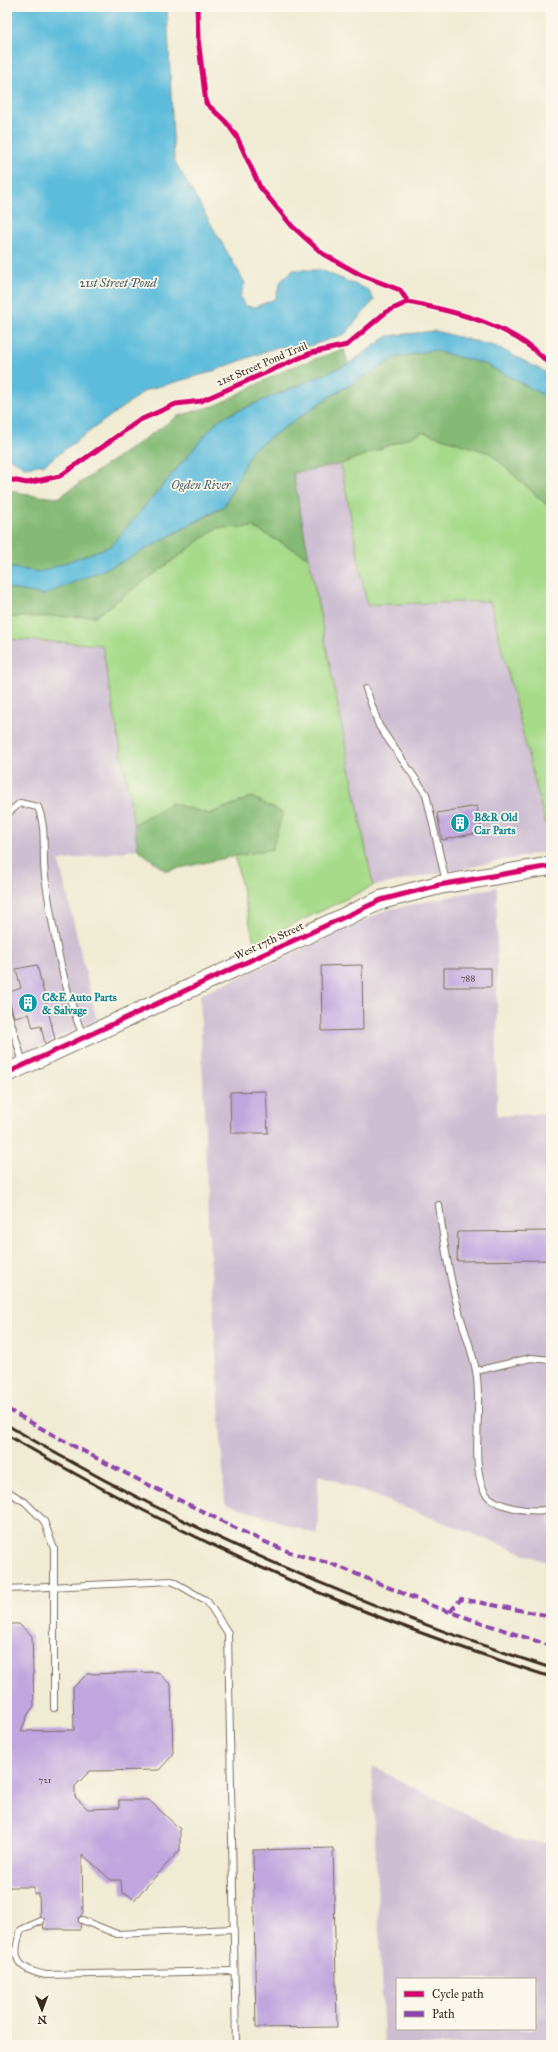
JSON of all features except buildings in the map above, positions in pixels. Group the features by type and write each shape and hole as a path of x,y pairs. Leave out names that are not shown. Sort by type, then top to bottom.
{"street":[{"name":"West 17th Street","path":"7,1072 381,900 446,884 551,866"}],"lane":[{"path":"366,689 379,726 426,794 446,884"},
{"path":"7,814 20,803 38,807 43,819 45,870 51,919 62,977 84,1037"},
{"path":"7,1009 23,1065"},
{"path":"439,1205 446,1261 476,1371 479,1405 478,1471 485,1492 502,1505 528,1511 551,1508"},
{"path":"476,1371 531,1358 551,1360"},
{"path":"7,1490 25,1502 44,1521 54,1549 54,1708"},
{"path":"7,1589 172,1581 207,1601 228,1633 236,2045"},
{"path":"82,1920 117,1934 233,1929"},
{"path":"41,1921 21,1930 15,1947 18,1961 28,1972 46,1975 234,1971"}],"shaded area":[{"path":"341,464 367,605 490,601 551,851 373,886 292,473"},
{"path":"7,639 102,645 138,849 59,861 97,1020 7,1061"},
{"path":"497,887 497,1116 551,1113 551,1564 318,1474 318,1535 225,1503 208,1222 200,995 387,910"},
{"path":"372,1766 514,1839 551,1844 551,2045 384,2045"}],"green space":[{"path":"344,349 348,364 219,419 111,546 40,572 7,567 7,489 29,495 58,498 178,416 217,405 289,368"},
{"path":"432,350 485,364 551,399 551,509 490,453 423,432 341,464 293,473 309,558 253,527 217,528 96,616 7,617 7,588 44,595 124,561 224,507 252,450 325,400 395,358"},
{"path":"423,432 490,453 551,509 551,847 490,601 367,605 341,464"},
{"path":"253,527 309,558 373,886 254,943 235,856 272,849 252,797 209,814 171,803 134,824 102,645 7,639 7,617 96,616 217,528"},
{"path":"252,797 283,813 272,849 166,871 138,849 134,824 171,803 209,814"}],"water":[{"name":"21st Street Pond","path":"7,7 167,7 174,160 245,283 240,297 246,306 255,307 275,299 281,281 293,270 321,270 368,290 374,300 345,334 306,347 277,347 208,373 146,390 45,464 25,467 7,457"},
{"name":"Ogden River","path":"435,331 497,347 551,375 551,399 485,364 432,350 395,358 324,400 252,450 224,506 124,561 44,595 7,588 7,567 40,572 111,546 219,419 348,364 388,336"}],"railway":[{"path":"7,1425 137,1497 204,1531 272,1562 410,1619 551,1668"},
{"path":"7,1435 131,1504 259,1567 423,1634 551,1677"}],"marked path":[{"path":"7,1409 129,1475 265,1542 297,1554 330,1563 438,1608 551,1646"},
{"path":"450,1612 461,1599 551,1616"}],"cycle path":[{"path":"197,7 198,38 206,103 226,122 237,137 260,187 292,226 323,254 361,275 400,290 408,302"},
{"path":"408,302 466,316 504,331 537,352 551,366"},
{"name":"21st Street Pond Trail","path":"7,479 27,483 60,476 140,420 176,404 201,401 311,353 347,345 386,312 408,302"},
{"path":"7,1073 381,900 439,885 551,866"}],"place":[{"name":"B&R Old Car Parts","path":"460,823"},
{"name":"C&E Auto Parts & Salvage","path":"28,1003"}]}
